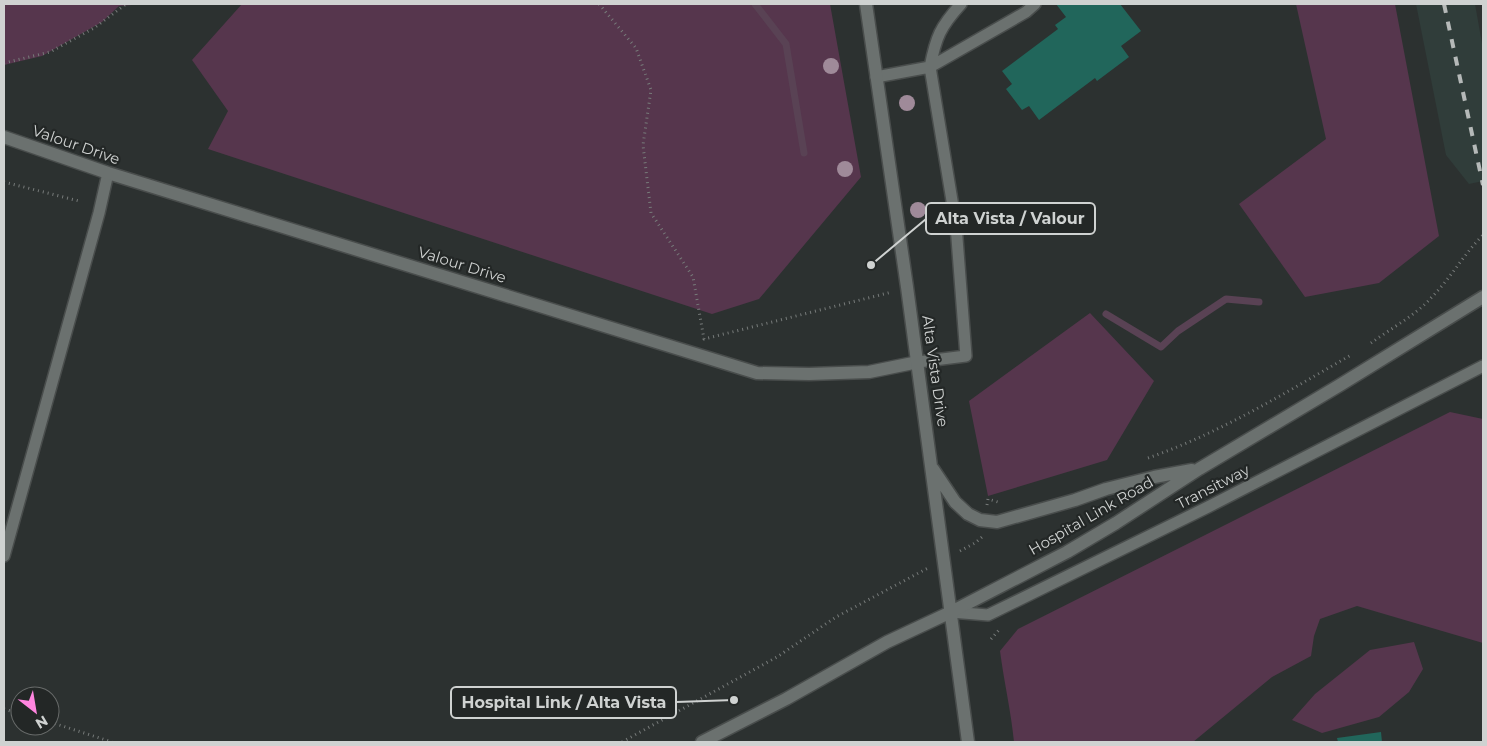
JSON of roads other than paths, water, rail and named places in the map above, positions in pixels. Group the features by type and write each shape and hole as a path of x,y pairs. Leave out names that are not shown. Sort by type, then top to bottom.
{"street":[{"name":"Alta Vista Drive","path":"866,4 908,287 968,742"},
{"name":"Valour Drive","path":"4,137 108,173 757,372 809,374 869,372 918,362"},
{"name":"Hospital Link Road","path":"702,742 786,699 887,642 951,612 1067,552 1116,523 1199,469 1482,297"},
{"path":"931,467 956,502 968,514 980,520 997,522 1075,500 1106,489 1154,477 1199,469"}],"lane":[{"path":"918,362 966,356 956,225 930,67 940,31 961,4"},
{"path":"876,77 930,67 1026,12 1035,4"},
{"path":"4,556 99,213 108,173"},
{"name":"Transitway","path":"951,612 988,615 1208,507 1483,366"}],"waterway":[{"path":"755,4 786,44 804,153"},
{"path":"1106,314 1161,347 1178,331 1226,299 1259,302"}],"railway":[{"path":"1444,4 1483,185"}],"place":[{"name":"Alta Vista / Valour","path":"871,265"},
{"name":"Hospital Link / Alta Vista","path":"734,700"}]}
